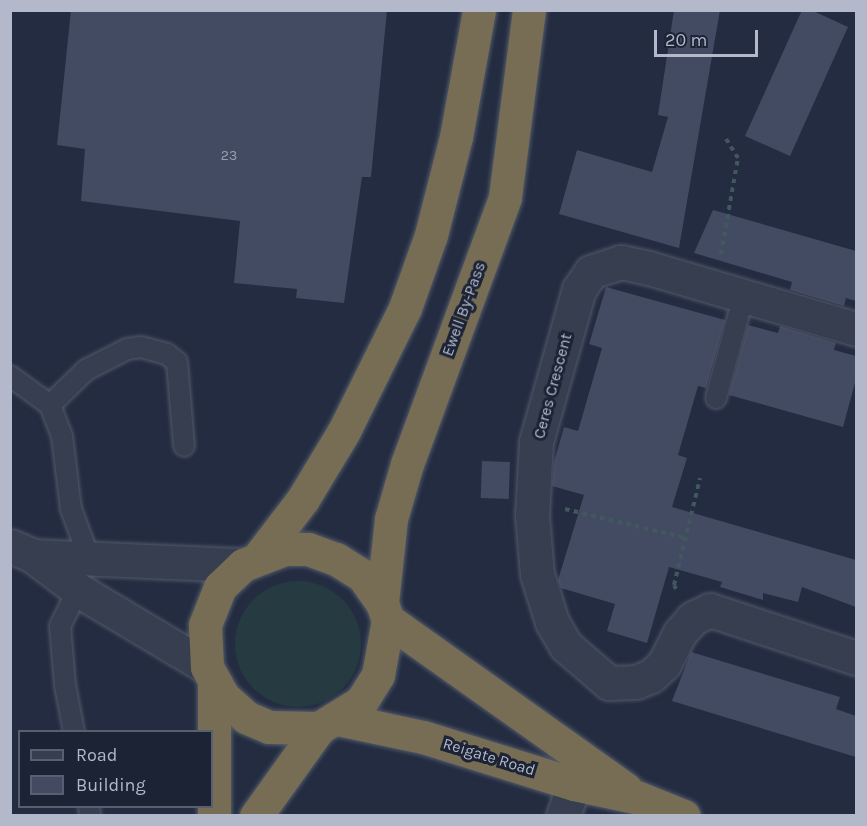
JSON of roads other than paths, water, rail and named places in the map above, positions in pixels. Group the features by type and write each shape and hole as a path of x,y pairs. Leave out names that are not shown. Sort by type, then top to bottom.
{"highway":[{"path":"212,730 211,675 205,625 220,587 252,560 303,499 344,430 405,308 431,235 456,137 479,10"},
{"name":"Ewell By-Pass","path":"256,816 329,724 361,702 378,675 391,519 406,464 505,197 529,10"},
{"path":"252,560 285,549 308,549 336,559 363,576 385,611"},
{"name":"Reigate Road","path":"385,611 639,798"},
{"path":"211,675 246,717 269,727 329,724"},
{"name":"Reigate Road","path":"329,724 423,737 574,784 639,798 684,816"},
{"path":"213,769 214,816"}],"street":[{"name":"Ceres Crescent","path":"856,328 621,262 591,272 579,289 536,442 532,501 537,574 552,622 566,646 591,670 609,683 636,682 651,676 664,664 679,634 693,618 710,610 856,658"},
{"path":"22,551 89,558 252,560"},
{"path":"22,551 78,590 211,675"},
{"path":"563,816 574,784"}],"lane":[{"path":"716,398 730,291"},
{"path":"50,405 86,370 127,349 141,347 167,354 177,362 184,446"},
{"path":"10,376 50,405 62,436 71,509 89,558"},
{"path":"74,730 65,685 60,626 78,590"}]}
